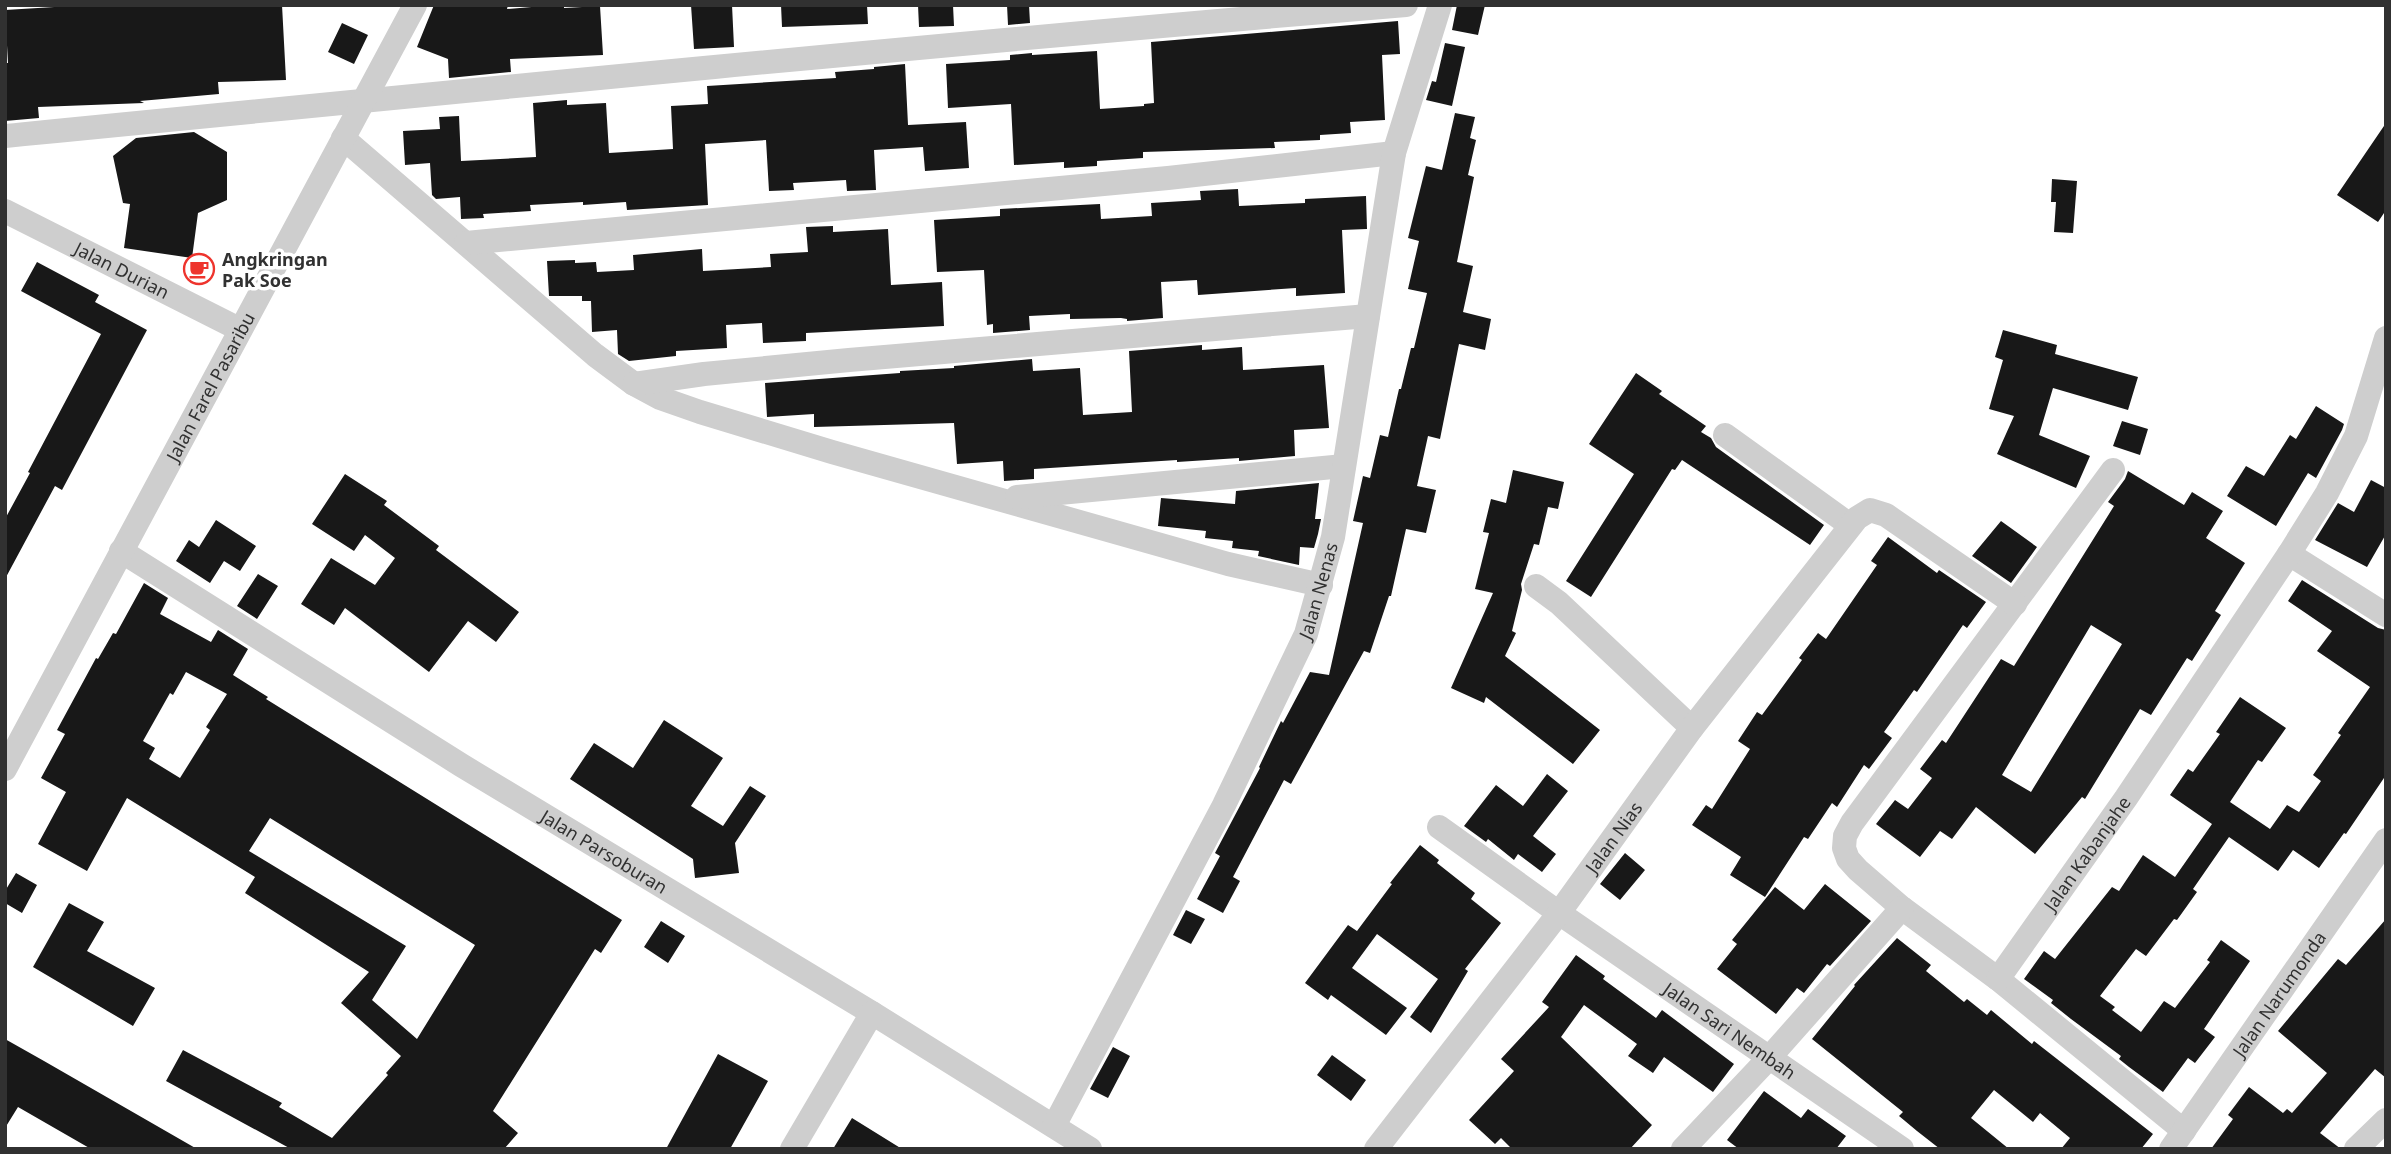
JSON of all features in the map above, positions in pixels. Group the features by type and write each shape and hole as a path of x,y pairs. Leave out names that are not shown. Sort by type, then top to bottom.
{"street":[{"name":"Jalan Farel Pasaribu","path":"5,769 415,5"},
{"path":"5,136 970,42 1406,5"},
{"name":"Jalan Nenas","path":"1054,1126 1230,792 1306,634 1333,537 1394,153 1440,5"},
{"path":"343,138 595,355 634,384 660,398 832,452 1003,498 1228,564 1321,585"},
{"path":"466,243 1168,178 1394,153"},
{"name":"Jalan Durian","path":"5,211 239,329"},
{"path":"634,384 704,374 1368,316"},
{"name":"Jalan Kabanjahe","path":"1998,979 2126,798 2327,494 2356,436 2386,338"},
{"path":"1725,435 1850,526 1864,512 1870,510 1886,515 2015,604"},
{"path":"1003,498 1344,466"},
{"path":"2113,470 1852,823 1845,836 1844,848 1847,859 1858,870 1902,908 1998,979 2177,1140"},
{"name":"Jalan Nias","path":"1377,1149 1559,913 1692,728 1850,526"},
{"name":"Jalan Parsoburan","path":"121,551 461,765 872,1013 1090,1149"},
{"path":"2289,554 2386,615"},
{"path":"1536,586 1567,611 1692,728"},
{"name":"Jalan Sari Nembah","path":"1439,827 1902,1149"},
{"name":"Jalan Narumonda","path":"2177,1140 2386,840"},
{"path":"1683,1149 1769,1058 1902,908"},
{"path":"792,1149 872,1013"},
{"path":"2356,1149 2386,1119"}],"building":[{"path":"87,5 282,5 286,80 218,82 219,94 140,101 144,103 38,107 39,118 5,121 5,63 8,63 5,10"},
{"path":"434,5 508,5 507,9 555,5 564,5 564,8 600,6 603,55 510,59 511,72 449,78 448,59 417,47"},
{"path":"691,5 732,5 734,47 694,49"},
{"path":"781,5 867,5 868,24 782,27"},
{"path":"918,5 953,5 954,26 919,27"},
{"path":"1007,5 1029,5 1030,23 1008,25"},
{"path":"1457,5 1485,5 1478,35 1452,30"},
{"path":"1398,21 1400,54 1382,55 1385,120 1350,122 1351,133 1320,135 1320,140 1274,142 1275,148 1143,152 1143,158 1097,161 1097,166 1064,168 1064,162 1014,165 1011,104 948,108 946,64 1010,60 1010,55 1032,53 1097,51 1100,109 1144,106 1154,103 1151,42"},
{"path":"342,23 368,35 354,64 328,52"},
{"path":"1445,43 1465,47 1452,106 1426,100 1432,81 1436,82"},
{"path":"905,64 908,125 966,122 969,168 925,171 923,147 874,150 876,190 847,191 846,180 793,183 794,190 769,191 766,140 705,144 708,205 627,210 626,202 530,205 531,211 483,214 484,218 461,219 460,197 436,199 432,195 430,163 405,165 403,131 440,129 439,117 459,116 461,161 536,157 533,103 567,100 567,105 606,103 609,153 673,149 671,106 708,104 707,86 836,78 835,72"},
{"path":"1455,113 1475,117 1470,138 1476,140 1468,175 1474,177 1457,262 1473,266 1463,312 1491,319 1485,350 1459,344 1440,439 1428,436 1417,486 1436,490 1426,533 1406,529 1391,596 1370,653 1364,651 1291,784 1284,780 1233,877 1240,881 1223,913 1197,899 1220,856 1215,853 1260,768 1281,721 1283,723 1310,672 1329,675 1363,523 1353,521 1363,476 1370,478 1380,435 1388,437 1427,293 1408,289 1419,241 1408,238 1426,166 1442,170"},
{"path":"2386,123 2386,210 2378,222 2337,195"},
{"path":"194,132 227,152 227,200 198,213 192,258 124,248 130,204 123,203 113,156 136,138"},
{"path":"2052,179 2077,181 2073,233 2054,232 2056,202 2051,202"},
{"path":"1238,189 1239,206 1305,203 1305,199 1366,196 1367,229 1342,230 1345,293 1296,296 1296,288 1198,295 1197,280 1161,282 1163,318 1127,321 1121,318 1070,319 1070,314 1029,316 1030,330 993,333 993,324 987,325 984,270 937,272 934,220 1000,216 1000,209 1100,204 1101,219 1152,216 1151,203 1201,200 1200,191"},
{"path":"833,226 833,232 888,229 891,285 942,282 944,326 806,333 806,341 763,343 762,323 726,325 727,348 676,351 676,356 629,361 618,354 617,330 592,332 591,301 582,301 582,296 549,296 547,261 596,262 597,272 634,270 633,255 702,249 703,271 771,267 770,254 808,252 806,227"},
{"path":"37,262 99,295 95,302 147,330 62,490 55,486 5,579 5,519 101,334 21,291"},
{"path":"2003,330 2057,345 2055,354 2138,377 2128,410 2053,388 2039,435 2090,456 2076,488 1997,454 2014,416 1989,409 2003,360 1995,357"},
{"path":"1202,345 1202,350 1242,347 1243,370 1324,365 1329,428 1294,430 1295,456 1239,461 1239,458 1177,460 1034,469 1034,479 1004,481 1003,461 957,464 954,423 814,427 814,414 767,417 765,383 900,373 1032,359 1033,371 1080,368 1083,415 1132,412 1129,351"},
{"path":"1636,373 1662,391 1659,394 1706,426 1701,432 1711,438 1716,447 1824,525 1810,545 1682,460 1675,470 1672,469 1591,597 1566,581 1634,474 1589,444"},
{"path":"2316,406 2344,424 2342,430 2316,478 2308,473 2276,526 2227,496 2246,466 2264,476 2290,435 2296,439"},
{"path":"2122,421 2148,429 2140,455 2113,446"},
{"path":"1513,470 1564,482 1558,509 1548,507 1539,545 1534,544 1521,584 1522,590 1512,631 1516,633 1505,656 1600,730 1573,764 1486,697 1484,703 1451,688 1493,593 1475,589 1489,533 1483,532 1491,499 1506,503"},
{"path":"2128,471 2184,505 2192,492 2223,511 2206,538 2245,563 2215,611 2221,615 2192,661 2187,658 2151,715 2140,709 2085,799 2082,797 2035,854 1976,807 1952,839 1940,831 1920,857 1876,824 1895,800 1908,809 1932,778 1920,769 1942,740 1946,743 2001,659 2014,666 2114,506 2108,502","holes":["2091,625 2122,644 2031,792 2002,775"]},
{"path":"345,474 387,501 384,505 439,546 436,550 519,612 496,642 468,621 429,672 345,608 334,625 301,604 331,558 375,585 395,558 365,535 354,551 312,524"},
{"path":"2371,480 2386,488 2386,534 2367,567 2315,540 2338,503 2354,512"},
{"path":"1319,483 1315,519 1321,519 1318,534 1314,548 1300,547 1299,565 1258,556 1259,551 1232,548 1233,541 1205,538 1206,531 1158,526 1161,498 1235,504 1236,491"},
{"path":"216,520 256,546 240,571 224,561 210,583 176,561 189,540 199,547"},
{"path":"2001,521 2037,547 2011,583 1972,556"},
{"path":"1888,537 1937,573 1939,570 1986,602 1967,628 1963,625 1917,692 1914,690 1884,732 1892,738 1869,769 1864,765 1837,807 1832,803 1808,839 1804,837 1765,897 1730,875 1741,857 1692,825 1706,805 1712,809 1750,749 1738,741 1757,712 1762,715 1818,633 1826,639 1877,565 1871,561"},
{"path":"258,574 278,586 257,619 237,606"},
{"path":"2302,580 2378,628 2386,630 2386,775 2319,868 2293,850 2278,871 2229,837 2193,889 2197,892 2177,920 2174,919 2146,956 2136,949 2100,996 2115,1007 2112,1010 2141,1032 2164,1001 2175,1008 2210,962 2207,960 2221,940 2250,961 2204,1029 2215,1037 2195,1063 2188,1058 2163,1092 2119,1059 2121,1056 2071,1019 2051,1003 2053,1000 2024,979 2044,951 2055,959 2112,887 2119,891 2143,855 2175,877 2212,824 2170,795 2188,769 2193,772 2220,734 2216,732 2240,697 2286,728 2262,762 2258,760 2230,802 2270,829 2287,805 2299,812 2321,781 2313,775 2370,687 2317,651 2332,631 2288,601"},
{"path":"144,583 168,598 160,614 211,642 218,630 248,649 233,675 268,697 266,699 622,920 601,953 595,949 493,1111 518,1133 504,1149 291,1149 166,1081 183,1050 282,1103 279,1107 332,1138 388,1075 386,1073 401,1056 341,1003 369,972 245,893 255,877 127,798 87,871 38,844 66,792 41,778 65,734 57,730 96,658 98,659 113,633 116,634","holes":["186,672 227,694 206,727 210,730 180,778 149,759 155,748 143,741 170,693 173,695","270,818 475,945 417,1039 372,1000 406,946 249,851"]},
{"path":"664,720 723,758 691,806 723,826 750,786 766,796 735,843 739,873 695,878 693,859 570,779 594,743 633,768"},
{"path":"1547,774 1568,791 1533,836 1556,854 1542,872 1518,854 1514,860 1488,839 1486,842 1464,826 1496,785 1523,806"},
{"path":"1420,845 1439,860 1437,863 1475,893 1471,899 1501,923 1465,969 1468,971 1431,1033 1410,1017 1438,979 1377,934 1352,968 1407,1008 1386,1035 1331,995 1328,1000 1305,983 1348,925 1357,931"},
{"path":"1625,853 1645,870 1620,900 1600,884"},
{"path":"16,873 37,885 22,913 5,903 5,891"},
{"path":"1825,884 1871,921 1830,966 1827,964 1804,993 1797,988 1776,1014 1717,969 1737,944 1732,940 1775,887 1804,910"},
{"path":"69,903 104,922 87,951 155,988 133,1026 33,967"},
{"path":"1186,910 1205,919 1191,944 1173,935"},
{"path":"2386,919 2386,1078 2375,1069 2320,1133 2341,1149 2211,1149 2233,1119 2228,1115 2249,1087 2283,1113 2287,1109 2292,1113 2327,1073 2278,1031 2338,959 2346,965"},
{"path":"661,921 685,936 668,963 644,947"},
{"path":"1897,938 1931,965 1926,971 1964,1002 1967,999 1987,1015 1991,1010 2153,1134 2141,1149 2061,1149 2070,1138 2040,1113 2033,1122 1994,1090 1971,1118 2009,1149 1940,1149 1899,1116 1903,1112 1812,1039 1854,985"},
{"path":"1576,955 1605,976 1603,979 1656,1018 1662,1010 1734,1064 1713,1092 1664,1057 1653,1073 1628,1056 1637,1044 1584,1005 1561,1037 1652,1125 1630,1149 1512,1149 1501,1138 1495,1144 1469,1120 1514,1071 1501,1059 1549,1007 1542,1002"},
{"path":"5,1039 197,1149 91,1149 18,1107 5,1128"},
{"path":"1113,1047 1130,1056 1108,1098 1090,1089"},
{"path":"718,1054 768,1081 730,1149 666,1149"},
{"path":"1332,1055 1366,1080 1351,1101 1317,1075"},
{"path":"1764,1091 1801,1118 1808,1109 1846,1136 1836,1149 1739,1149 1727,1140"},
{"path":"852,1118 902,1149 833,1149"}],"place":[{"name":"Angkringan Pak Soe","path":"199,269"}]}
